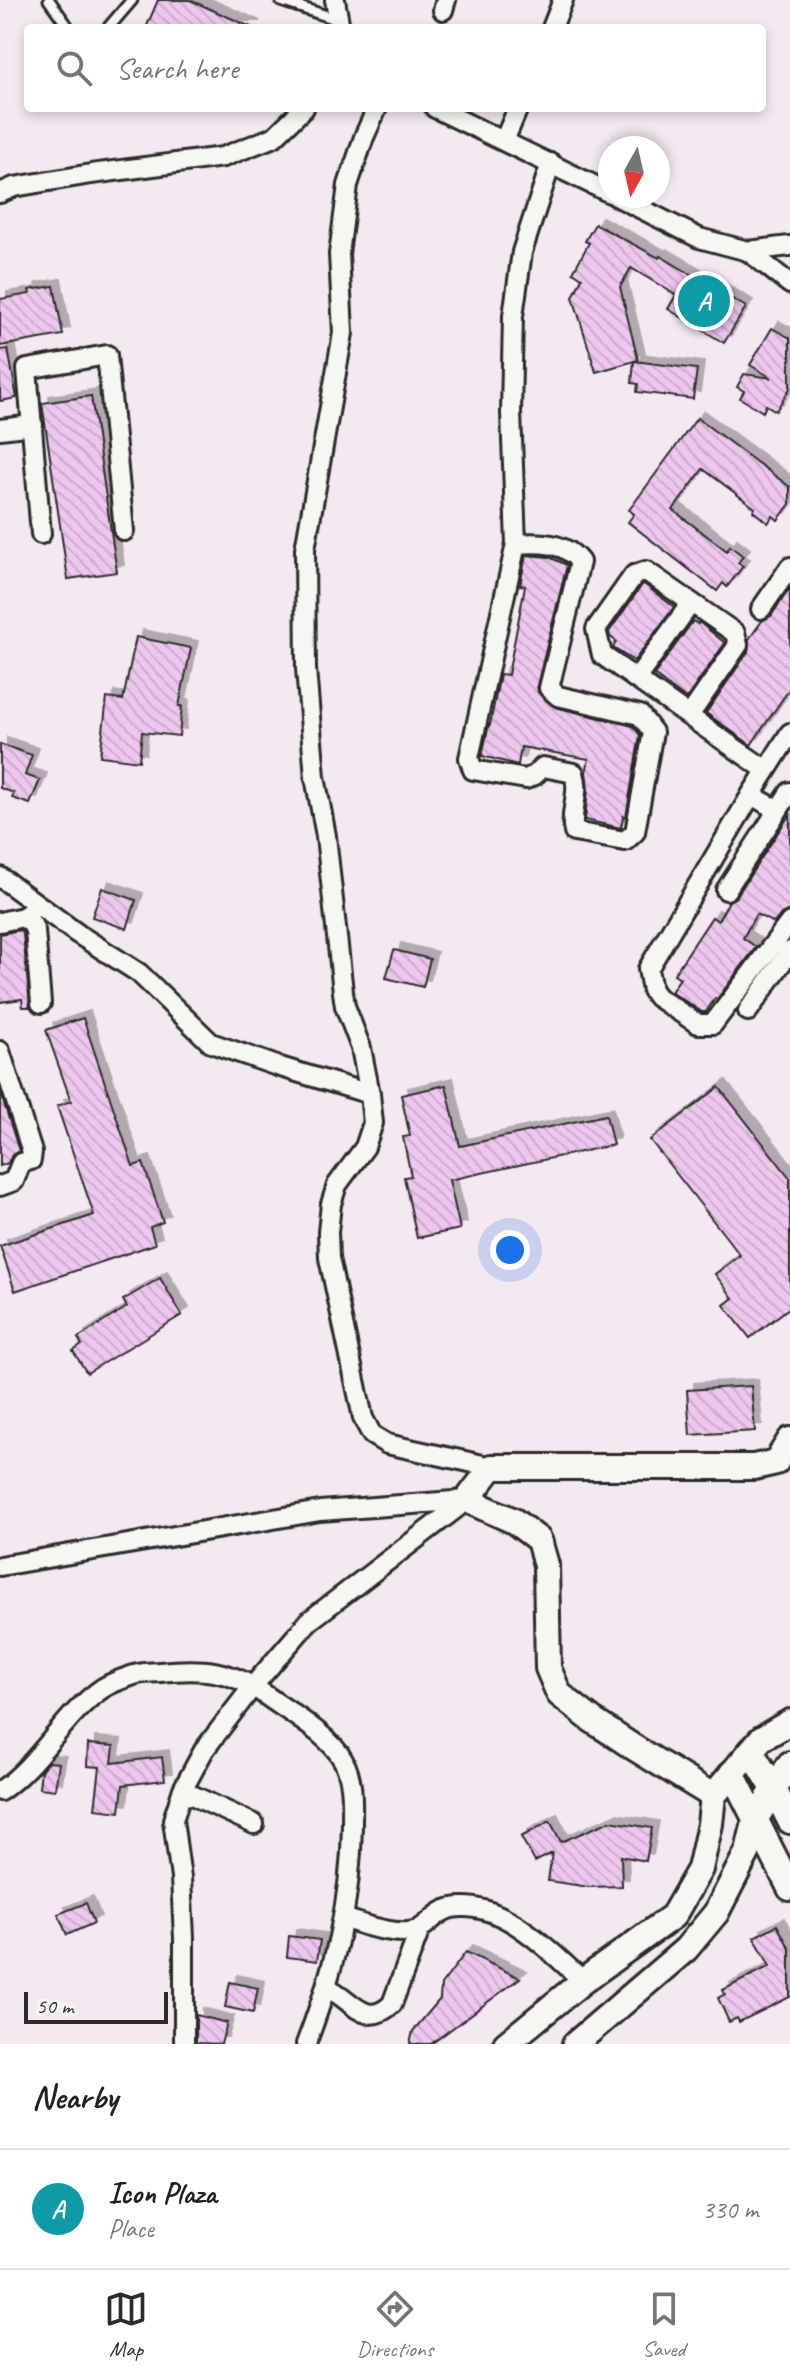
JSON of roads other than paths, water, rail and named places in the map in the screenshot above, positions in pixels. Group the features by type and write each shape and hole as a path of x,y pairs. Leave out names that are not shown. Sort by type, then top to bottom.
{"street":[{"path":"335,0 340,24"},
{"path":"554,24 563,0"},
{"path":"1,192 91,174 223,157 274,137 300,112"},
{"path":"375,112 348,185 339,254 343,333 305,549 306,669 315,777 326,836 345,1006 361,1048 373,1123 365,1147 337,1185 328,1232 329,1258 363,1418 372,1435 387,1444 492,1467 754,1467 776,1462 790,1440"},
{"path":"443,112 598,187"},
{"path":"504,141 516,112"},
{"path":"516,544 539,541 573,552 580,562 549,688 558,696 640,715 653,732 635,832 625,841 574,832 572,822 578,784 574,773 543,767 526,779 473,770 469,758 516,544 511,413 513,316 522,252 551,163"},
{"path":"640,208 699,238 748,251 790,246"},
{"path":"748,251 790,284"},
{"path":"41,534 27,369 107,355 124,531"},
{"path":"0,429 33,425"},
{"path":"761,609 790,567"},
{"path":"689,716 738,645 735,633 646,571 634,575 596,629 602,655 766,770"},
{"path":"636,679 691,603"},
{"path":"790,733 648,969 652,990 657,997 698,1024 713,1024 790,922"},
{"path":"726,890 790,792"},
{"path":"751,795 778,810"},
{"path":"0,877 78,934 139,973 211,1043 370,1094"},
{"path":"0,922 23,917 39,906"},
{"path":"23,917 35,931 41,1003"},
{"path":"748,1011 790,951"},
{"path":"0,1051 32,1152 31,1160 21,1163 14,1181 0,1186"},
{"path":"184,2044 184,1938 181,1878 173,1820 204,1750 309,1621 467,1500 492,1467"},
{"path":"0,1566 320,1511 467,1500 514,1521 539,1540 546,1565 548,1668 559,1694 623,1740 713,1796"},
{"path":"0,1791 14,1782 103,1688 135,1674 195,1669 231,1675 253,1686 323,1738 342,1757 351,1778 352,1851 344,1918 327,1988 306,2044"},
{"path":"506,2044 583,1981 673,1916 700,1869 713,1796 761,1739 790,1722"},
{"path":"751,1751 790,1821"},
{"path":"558,2002 581,2040 686,1949 716,1913 748,1851 754,1828 790,1764"},
{"path":"732,1773 754,1828 790,1888"},
{"path":"182,1794 194,1796 254,1824"},
{"path":"710,1824 754,1828"},
{"path":"344,1918 359,1924 408,1933 420,1929 439,1913 454,1908 495,1914 529,1932 583,1981"},
{"path":"327,1988 338,1992 352,2007 369,2014 383,2013 392,2004 420,1929"}],"lane":[{"path":"49,0 66,24"},
{"path":"111,24 132,0"},
{"path":"280,0 340,24"}],"place":[{"name":"Icon Plaza","path":"704,301"}]}
